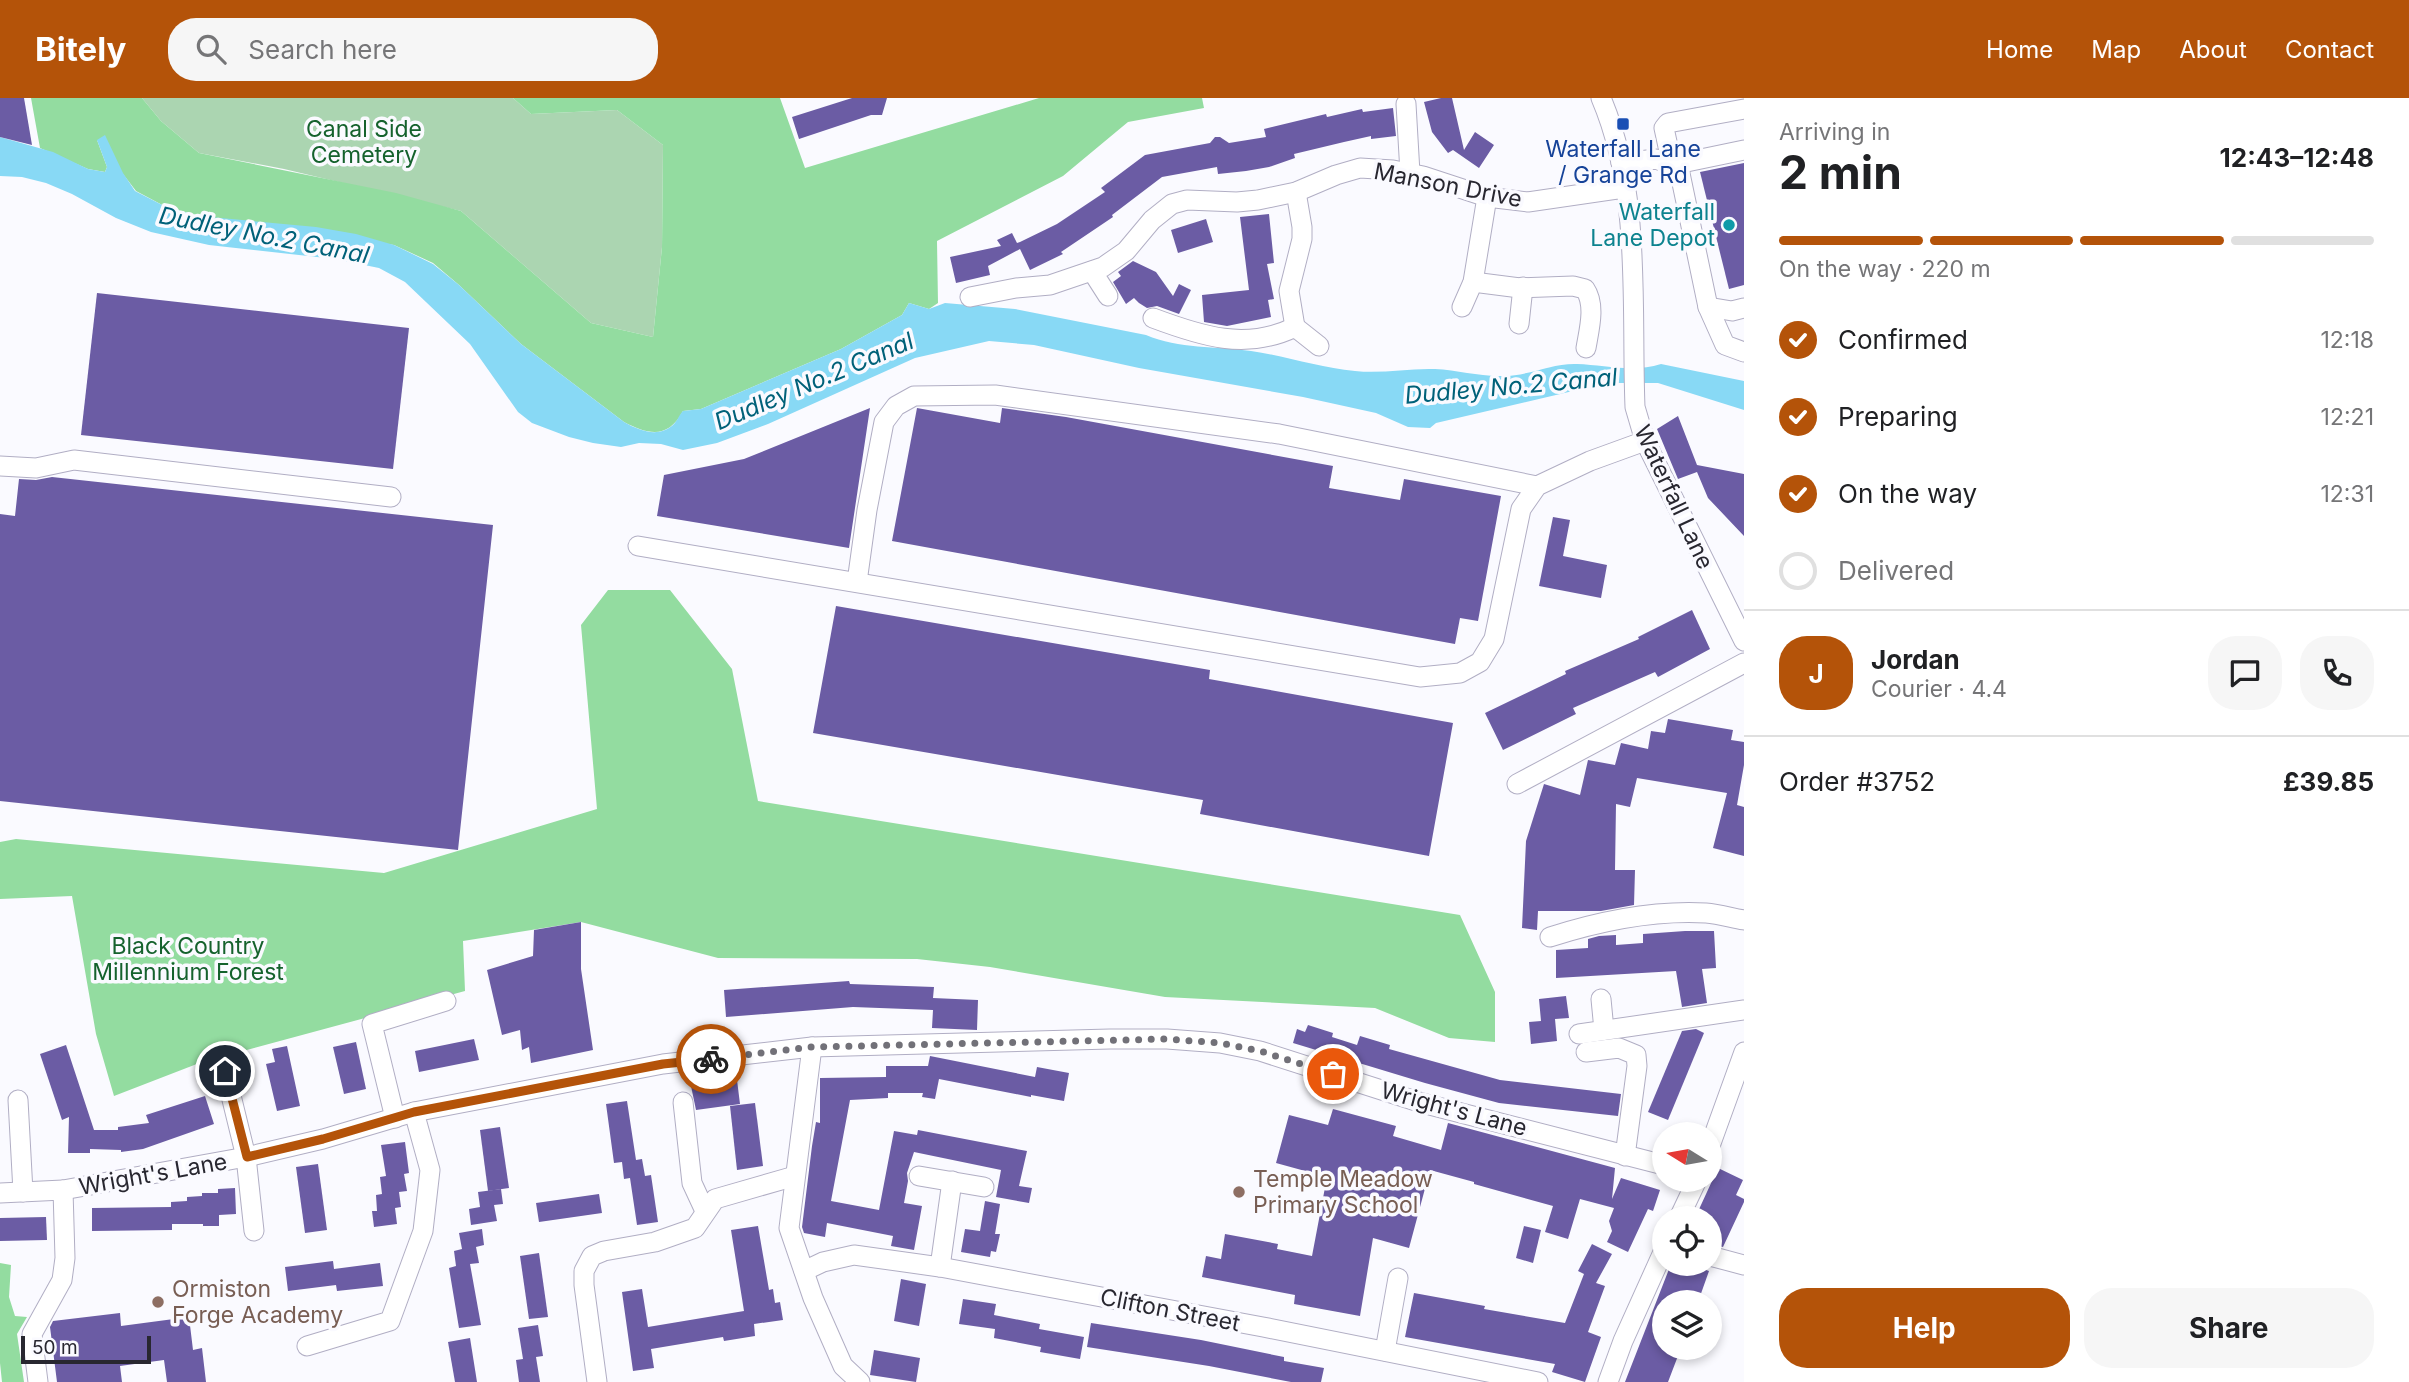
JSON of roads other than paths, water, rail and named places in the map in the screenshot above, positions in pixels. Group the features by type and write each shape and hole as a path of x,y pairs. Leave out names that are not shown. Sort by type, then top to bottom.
{"street":[{"name":"Waterfall Lane","path":"1601,98 1612,122 1631,234 1635,407 1645,441 1744,641"},
{"path":"1406,104 1410,173"},
{"path":"1744,109 1668,123 1664,128 1708,307 1725,345 1744,352"},
{"path":"1621,163 1656,159 1675,165 1744,150"},
{"name":"Manson Drive","path":"970,297 1050,285 1092,271 1126,251 1152,220 1172,204 1187,200 1237,202 1296,192 1360,168 1410,173 1487,197 1528,202 1624,188"},
{"path":"1296,192 1302,239 1289,290 1295,327 1319,346"},
{"path":"1462,307 1473,282 1487,197"},
{"path":"1092,271 1108,296"},
{"path":"1473,282 1523,288 1559,286 1585,289 1590,297 1586,348"},
{"path":"1519,324 1523,288"},
{"path":"1708,307 1732,311 1744,308"},
{"path":"1153,318 1200,335 1229,340 1276,337 1295,327"},
{"path":"857,582 869,498 884,422 895,406 914,396 995,395 1279,434 1537,486"},
{"path":"638,546 1420,677 1460,673 1480,662 1494,639 1521,509 1537,486 1590,461 1645,441"},
{"path":"0,466 36,468 74,460 391,497"},
{"path":"1517,784 1744,663"},
{"path":"1550,937 1591,924 1659,914 1708,913 1744,920"},
{"path":"1601,999 1604,1030"},
{"path":"395,1118 372,1024 446,1001"},
{"path":"1625,1156 1637,1066 1636,1055 1619,1048 1583,1043 1604,1030 1744,1010"},
{"name":"Wright's Lane","path":"0,1193 63,1190 247,1157 323,1139 414,1112 663,1064 812,1047 1110,1039 1220,1043 1260,1051 1422,1102 1652,1162"},
{"path":"812,1047 789,1228 843,1366 860,1382"},
{"path":"1719,1122 1744,1052"},
{"path":"225,1071 247,1157 254,1231"},
{"path":"18,1100 23,1192"},
{"path":"683,1102 692,1184 705,1211"},
{"path":"307,1346 390,1321 423,1231 430,1170 414,1112"},
{"path":"597,1382 584,1285 584,1271 592,1256 604,1251 655,1242 695,1228 715,1199 795,1176"},
{"path":"919,1176 984,1187"},
{"path":"940,1267 952,1181"},
{"path":"38,1382 32,1334 62,1280 65,1258 63,1190"},
{"name":"Clifton Street","path":"804,1271 823,1262 855,1255 940,1267 1538,1382"},
{"path":"1722,1259 1744,1265"},
{"path":"1608,1382 1652,1276"},
{"path":"1385,1351 1398,1278"}],"water":[{"name":"Dudley No.2 Canal","path":"105,135 135,191 166,207 199,216 316,227 356,234 394,245 433,264 521,344 624,422 649,432 667,429 683,411 701,409 841,349 902,315 909,303 929,309 945,303 1015,309 1146,335 1171,343 1251,351 1355,371 1435,369 1503,376 1568,364 1630,368 1661,364 1744,381 1744,410 1658,383 1607,383 1436,423 1430,428 1408,427 1376,413 1303,397 1139,368 1034,345 989,341 915,358 768,424 717,443 683,450 661,444 639,443 621,447 593,443 532,423 518,412 470,344 405,282 379,268 335,259 209,245 151,232 116,218 46,183 22,177 0,176 0,137 53,152 88,169 105,172 107,167 97,140"}],"place":[{"name":"Waterfall Lane / Grange Rd","path":"1623,124"},
{"name":"Waterfall Lane Depot","path":"1729,225"},
{"name":"Temple Meadow Primary School","path":"1239,1192"},
{"name":"Ormiston Forge Academy","path":"158,1302"}],"park label":[{"name":"Canal Side Cemetery","path":"364,142"},
{"name":"Black Country Millennium Forest","path":"188,959"}]}
